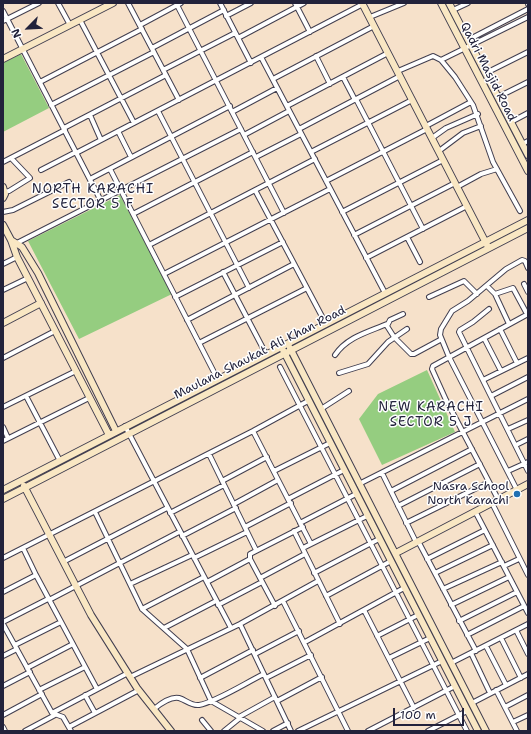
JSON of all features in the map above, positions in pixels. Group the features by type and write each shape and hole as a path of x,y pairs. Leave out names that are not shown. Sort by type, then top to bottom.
{"main road":[{"path":"3,59 113,3"},
{"name":"Qadri Masjid Road","path":"441,3 528,172"},
{"name":"Qadri Masjid Road","path":"449,3 511,122 525,143 528,155"},
{"path":"363,4 489,248"},
{"name":"Maulana Shaukat Ali Khan Road","path":"3,490 528,220"},
{"path":"4,229 14,243 17,257 109,435"},
{"name":"Maulana Shaukat Ali Khan Road","path":"3,499 128,433 527,230"},
{"path":"14,243 22,247 38,274 116,431"},
{"path":"3,323 41,303"},
{"path":"61,343 71,339"},
{"path":"287,343 486,731"},
{"path":"281,346 478,731"},
{"path":"20,481 91,615 139,690 171,731"},
{"path":"396,553 528,484"}],"street":[{"path":"5,20 39,3"},
{"path":"58,3 70,25"},
{"path":"128,3 178,100"},
{"path":"220,3 251,63"},
{"path":"226,16 251,3"},
{"path":"163,70 296,5 304,3"},
{"path":"370,17 404,3"},
{"path":"453,10 468,3"},
{"path":"40,82 97,52 178,4 284,212"},
{"path":"42,170 363,4"},
{"path":"296,5 310,32"},
{"path":"441,60 464,49 470,42 528,9"},
{"path":"51,105 109,75 189,28 224,10"},
{"path":"3,11 5,20 23,49 101,201"},
{"path":"470,42 528,17"},
{"path":"80,20 134,123"},
{"path":"273,79 374,26"},
{"path":"486,73 528,52"},
{"path":"244,135 330,84 388,53"},
{"path":"316,56 330,84"},
{"path":"299,129 399,73 433,56 441,60 455,77 478,114 488,151 520,211"},
{"path":"261,57 385,294"},
{"path":"3,162 166,75"},
{"path":"343,77 423,229"},
{"path":"498,97 528,82"},
{"path":"232,112 277,88"},
{"path":"311,152 412,100"},
{"path":"326,181 383,152 471,102"},
{"path":"90,179 230,106"},
{"path":"158,111 249,288"},
{"path":"511,122 528,113"},
{"path":"432,138 446,128 478,114"},
{"path":"90,115 101,140"},
{"path":"439,151 463,133 481,126"},
{"path":"14,243 121,191 241,129"},
{"path":"118,131 132,158"},
{"path":"256,157 301,134"},
{"path":"133,214 253,152"},
{"path":"3,192 9,191 30,178 11,158"},
{"path":"149,245 315,160"},
{"path":"342,212 443,160"},
{"path":"110,169 218,380"},
{"path":"354,235 456,185 497,169"},
{"path":"3,212 12,210 69,182"},
{"path":"164,274 330,189"},
{"path":"255,190 326,324"},
{"path":"366,258 467,206"},
{"path":"407,237 420,262"},
{"path":"175,297 283,242"},
{"path":"3,264 17,257"},
{"path":"517,490 440,340 441,329 452,311 488,286 506,269 522,260 528,268"},
{"path":"187,320 294,264"},
{"path":"224,272 266,354"},
{"path":"3,290 28,278"},
{"path":"429,297 464,281 477,294"},
{"path":"524,284 528,292"},
{"path":"488,286 495,294 509,324"},
{"path":"199,343 307,288"},
{"path":"495,294 513,288 528,314 466,347 433,366 432,369 498,499"},
{"path":"489,308 473,322 459,331 526,463 528,471"},
{"path":"335,355 341,346 348,341 387,324 390,320 403,314"},
{"path":"387,324 394,337 413,354 440,340"},
{"path":"339,373 368,364 394,337 407,328"},
{"path":"500,329 517,363"},
{"path":"3,358 55,332"},
{"path":"484,338 500,371"},
{"path":"483,380 528,358"},
{"path":"280,367 466,731"},
{"path":"3,407 76,371"},
{"path":"491,396 528,377"},
{"path":"321,409 349,391"},
{"path":"26,396 60,461"},
{"path":"3,441 89,398"},
{"path":"359,484 382,474 528,399"},
{"path":"3,558 254,431 308,400"},
{"path":"508,429 528,420"},
{"path":"125,426 153,482 231,628"},
{"path":"3,427 8,438"},
{"path":"254,431 311,544"},
{"path":"516,445 528,439"},
{"path":"274,471 330,443"},
{"path":"390,491 472,449"},
{"path":"209,454 256,550"},
{"path":"222,481 267,457"},
{"path":"508,472 526,463"},
{"path":"398,506 480,464"},
{"path":"245,527 344,470"},
{"path":"382,474 406,523 435,573 476,651"},
{"path":"139,690 95,713 70,729 63,717 54,714 40,692 3,623 235,506 278,480"},
{"path":"406,523 490,482"},
{"path":"170,513 224,485"},
{"path":"275,606 250,559 251,552 294,531 301,525 356,494"},
{"path":"492,503 528,575"},
{"path":"63,562 167,508"},
{"path":"475,511 528,611"},
{"path":"95,512 142,609 186,649 211,701 262,731"},
{"path":"303,548 367,516"},
{"path":"427,559 485,530"},
{"path":"294,531 340,624"},
{"path":"130,584 247,532"},
{"path":"314,573 379,539"},
{"path":"435,573 493,545"},
{"path":"24,548 36,575 97,689"},
{"path":"164,628 261,580 305,554"},
{"path":"207,582 250,559"},
{"path":"443,589 503,564 519,559"},
{"path":"326,596 391,561"},
{"path":"3,592 36,575"},
{"path":"142,609 204,577"},
{"path":"451,605 509,577"},
{"path":"25,731 85,695 240,624 318,581"},
{"path":"305,642 404,588"},
{"path":"459,621 517,592"},
{"path":"283,601 305,642 348,731"},
{"path":"467,635 524,606"},
{"path":"364,610 414,708"},
{"path":"377,636 418,615"},
{"path":"3,656 61,622"},
{"path":"240,624 256,654 291,731"},
{"path":"451,663 528,624"},
{"path":"516,630 528,654"},
{"path":"256,654 299,631"},
{"path":"389,658 430,638"},
{"path":"501,638 521,678"},
{"path":"3,686 73,644"},
{"path":"486,646 506,685"},
{"path":"200,678 253,650"},
{"path":"471,653 490,693"},
{"path":"154,709 172,698 178,698 191,704 198,705 211,701 311,655"},
{"path":"298,731 442,661"},
{"path":"3,715 85,667"},
{"path":"472,703 528,674"},
{"path":"225,731 239,718 322,677"},
{"path":"368,731 455,686"},
{"path":"496,690 517,731"},
{"path":"85,695 95,713"},
{"path":"505,707 528,695"},
{"path":"428,731 467,710"},
{"path":"513,722 528,715"},
{"path":"202,720 211,731"},
{"path":"273,731 288,723"},
{"path":"3,727 5,731"}],"green space":[{"path":"21,54 49,108 3,132 3,63"},
{"path":"120,195 172,294 79,339 28,241"},
{"path":"427,370 455,432 382,465 359,419 378,394"}],"place":[{"name":"Nasra School North Karachi","path":"517,494"}],"district":[{"name":"NORTH KARACHI SECTOR 5 F","path":"93,198"},
{"name":"NEW KARACHI SECTOR 5 J","path":"431,416"}]}
